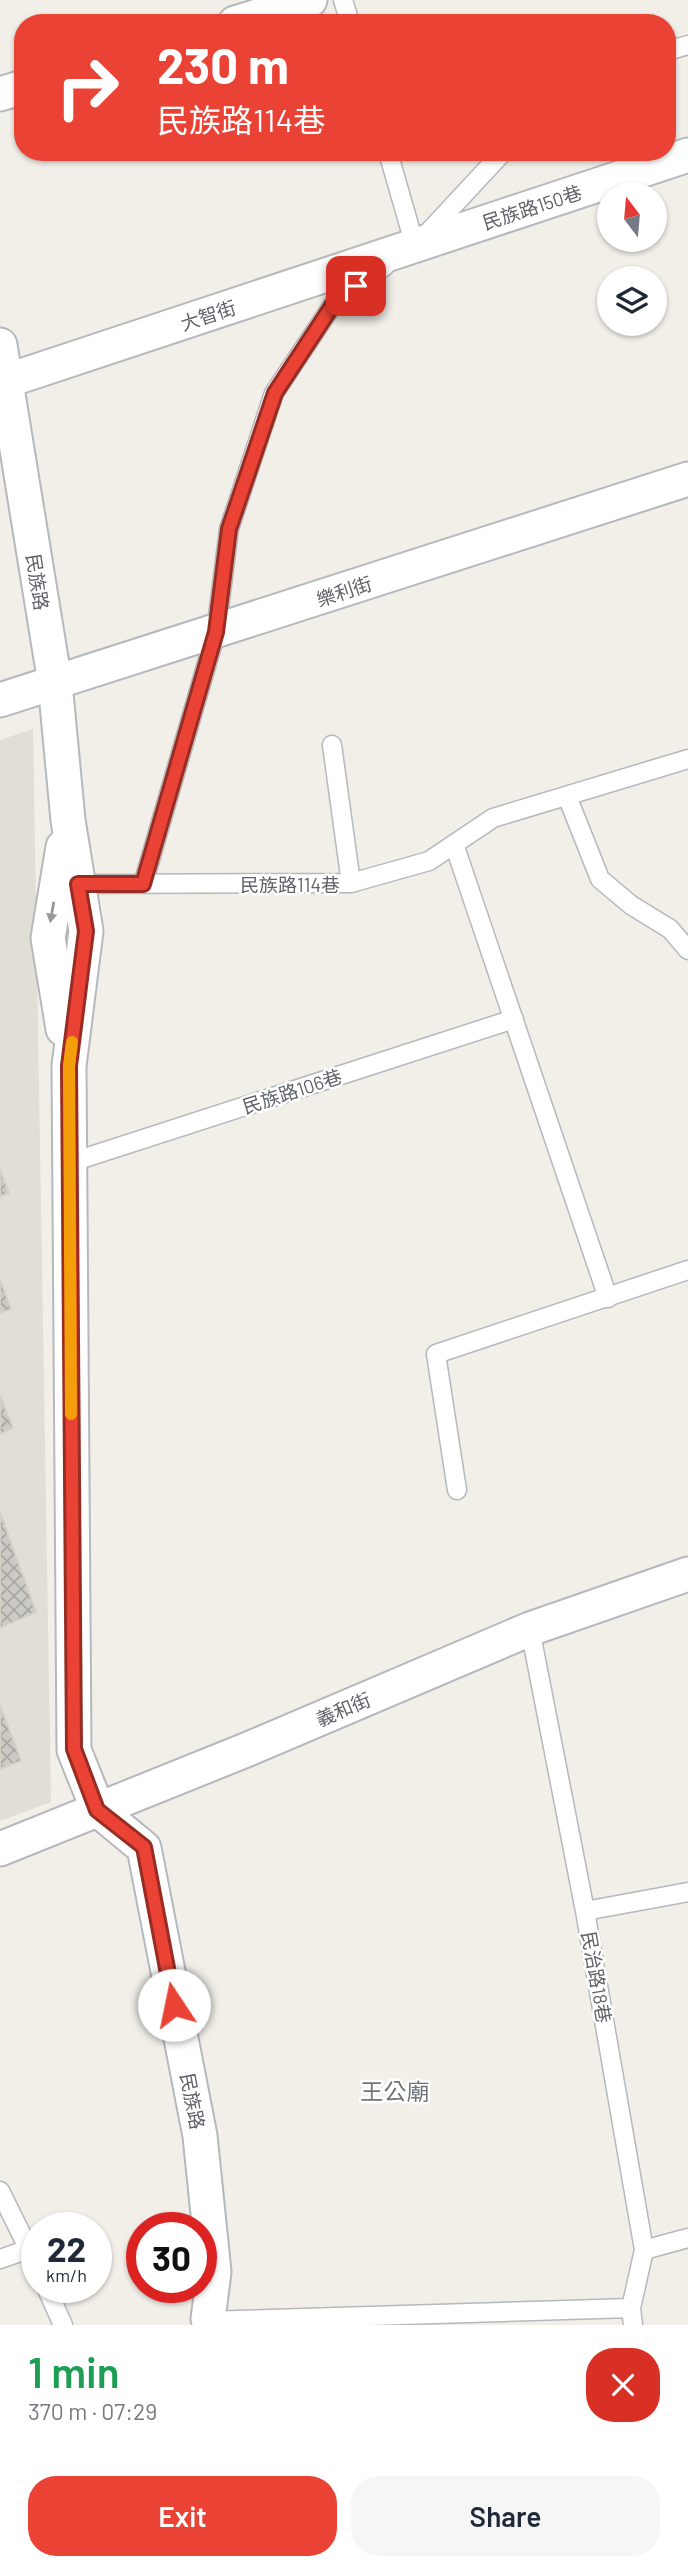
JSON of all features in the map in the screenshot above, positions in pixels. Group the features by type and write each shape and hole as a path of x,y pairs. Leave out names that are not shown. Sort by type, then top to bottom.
{"street":[{"path":"264,14 310,0"},
{"name":"民族路150巷","path":"415,246 670,161"},
{"name":"大智街","path":"3,382 415,246"},
{"name":"民族路","path":"0,345 3,382 55,683 68,820 86,931 69,1066 74,1749 97,1810 144,1847 200,2136 214,2273 204,2323"},
{"name":"樂利街","path":"0,700 688,479"},
{"name":"民族路","path":"68,820 48,938 69,1066"},
{"name":"義和街","path":"0,1849 246,1750 530,1629 688,1574"}],"lane":[{"path":"391,161 415,246"},
{"name":"民族路150巷","path":"143,884 216,632 229,529 275,393 336,300 415,246 495,161"},
{"path":"332,745 351,883"},
{"name":"民族路114巷","path":"78,884 351,883 429,861 493,818 688,759"},
{"path":"567,796 600,879 631,905 670,929 688,950"},
{"path":"454,844 608,1298"},
{"name":"民族路106巷","path":"69,1163 514,1019"},
{"path":"457,1490 436,1354 688,1270"},
{"name":"民治路18巷","path":"530,1629 585,1911 644,2250 632,2317"},
{"path":"585,1911 688,1892"},
{"path":"0,2191 21,2233"},
{"path":"644,2250 688,2238"},
{"path":"0,2259 21,2252"},
{"path":"53,2303 62,2325"},
{"path":"204,2323 632,2317"}],"shaded area":[{"path":"33,729 51,1802 0,1821 0,740"}],"building":[{"path":"0,1170 9,1193 0,1197"},
{"path":"0,1280 11,1309 0,1313"},
{"path":"0,1395 13,1428 0,1434"},
{"path":"0,1512 36,1612 0,1628"},
{"path":"0,1705 21,1761 0,1769"}],"slow traffic":[{"path":"71,1414 69,1066 72,1042"}],"district":[{"name":"王公廟","path":"395,2091"}],"route":[{"path":"174,2005 144,1847 97,1810 74,1749 69,1066 86,931 78,884 143,884 216,632 229,529 275,393 336,300 356,286"}]}
